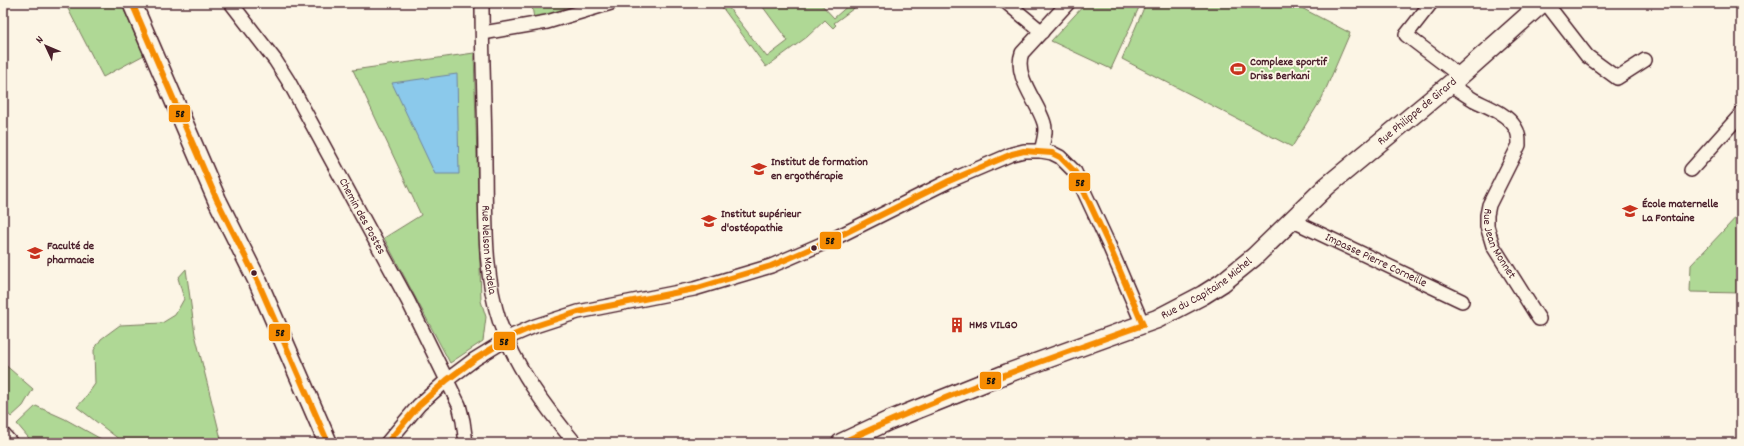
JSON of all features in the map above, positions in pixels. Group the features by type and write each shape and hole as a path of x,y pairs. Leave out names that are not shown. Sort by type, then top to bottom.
{"main road":[{"path":"132,3 217,200 258,282 328,443"},
{"name":"Rue Philippe de Girard","path":"1291,220 1333,181 1455,80 1542,3"},
{"name":"Rue du Capitaine Michel","path":"842,443 894,419 1008,373 1143,325 1173,312 1222,283 1254,258 1291,220"}],"street":[{"name":"Chemin des Postes","path":"232,3 283,73 313,125 408,302 459,406 466,443"},
{"name":"Rue Nelson Mandela","path":"482,3 488,268 496,306 507,339 537,394 575,443"},
{"path":"482,33 547,22 611,3"},
{"path":"1007,3 1042,32"},
{"path":"1041,151 1045,134 1044,123 1021,73 1019,62 1022,53 1068,3"},
{"name":"Rue Jean Monnet","path":"1431,3 1406,35 1455,80 1472,99 1500,113 1510,121 1519,136 1519,146 1489,205 1486,215 1487,226 1493,246 1539,319"},
{"path":"1546,3 1587,56 1617,78 1645,60"},
{"path":"1691,170 1741,114"},
{"path":"387,443 419,405 447,380 507,339 535,326 578,312 694,289 767,267 814,248 949,181 993,161 1024,151 1041,151 1052,153 1060,157 1077,176 1143,325"},
{"name":"Impasse Pierre Corneille","path":"1291,220 1462,300"},
{"path":"3,434 11,443"}],"green space":[{"path":"65,3 121,3 144,55 103,77"},
{"path":"544,3 595,3 534,19 532,6"},
{"path":"719,3 725,3 767,57 788,41 760,3 820,3 834,18 851,3 861,3 834,23 836,25 833,28 825,20 807,37 766,67"},
{"path":"1086,3 1141,3 1111,69 1051,41"},
{"name":"Complexe sportif Driss Berkani","path":"1146,3 1292,3 1350,33 1322,98 1292,147 1122,59"},
{"path":"474,53 481,301 486,317 483,341 450,363 384,238 421,215 353,70"},
{"path":"1741,212 1741,293 1690,292 1691,265"},
{"path":"186,269 195,334 222,443 124,443 77,407 95,384 94,350 101,339 120,325 162,323 175,315 184,299 178,278"},
{"path":"3,363 33,389 23,406 11,417 3,408"},
{"path":"36,406 65,419 101,439 104,443 33,443 17,424"}],"water":[{"path":"457,74 459,174 435,174 392,83"}],"transit line":[{"name":"58","path":"132,3 217,200 258,282 328,443"},
{"name":"58","path":"387,443 419,405 447,380 475,359 514,335 535,326 578,312 694,289 771,266 831,240 949,181 1012,154 1024,151 1052,153 1060,157 1075,172 1108,243 1143,325"},
{"name":"58","path":"841,443 953,395 1028,366 1143,325"}],"place":[{"name":"Complexe sportif Driss Berkani","path":"1238,69"},
{"name":"Institut de formation en ergothérapie","path":"759,169"},
{"name":"École maternelle La Fontaine","path":"1630,211"},
{"name":"Institut supérieur d'ostéopathie","path":"709,221"},
{"name":"Faculté de pharmacie","path":"35,253"},
{"name":"HMS VILGO","path":"957,325"}]}
